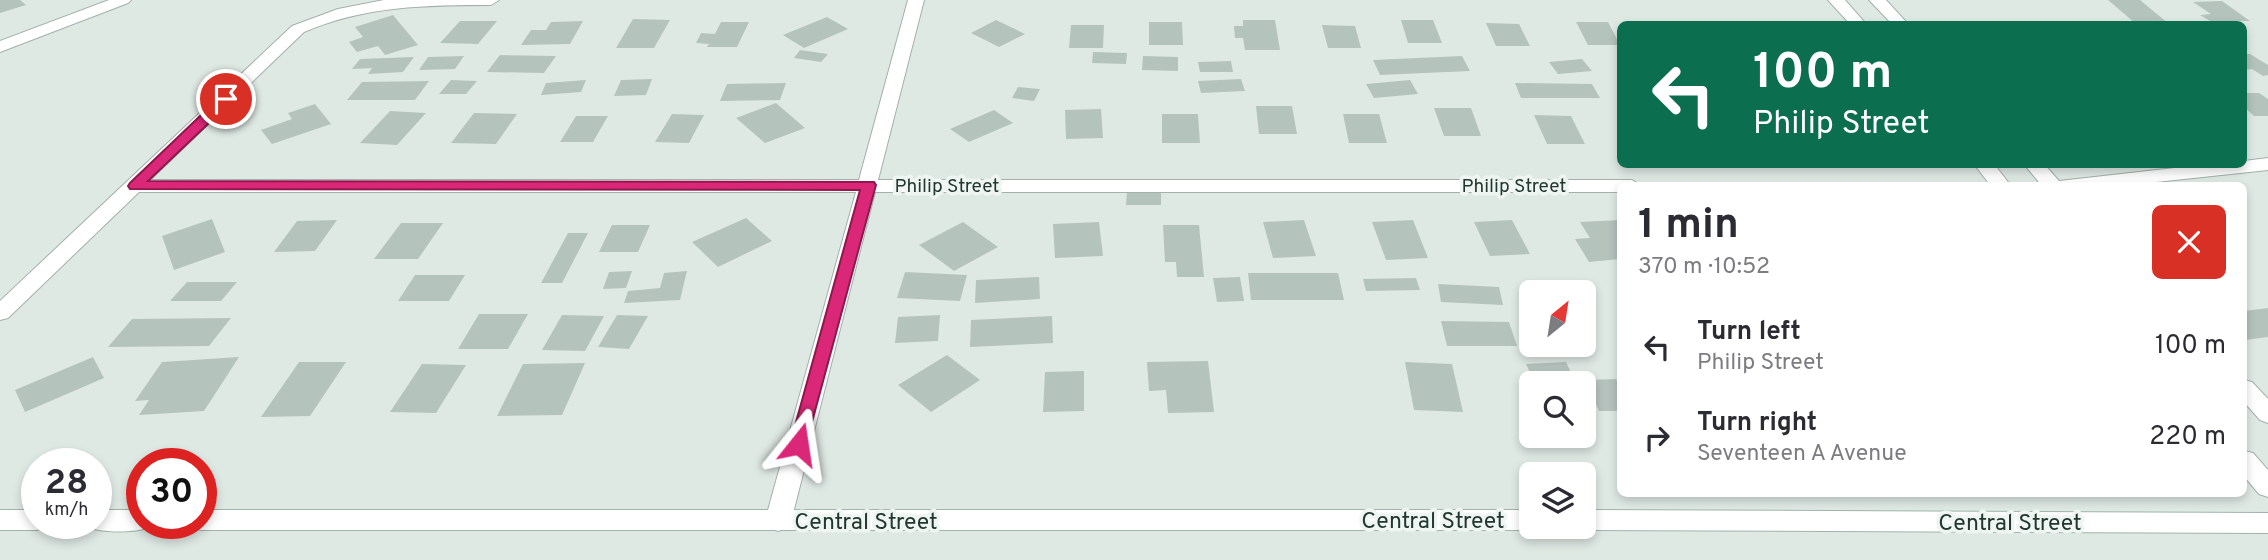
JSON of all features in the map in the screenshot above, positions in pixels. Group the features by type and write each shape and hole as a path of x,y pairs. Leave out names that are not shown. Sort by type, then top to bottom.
{"street":[{"path":"0,47 123,0"},
{"path":"0,313 298,29 314,19 366,2 491,0"},
{"path":"778,521 916,0"},
{"path":"1836,0 1855,21"},
{"path":"1877,0 1897,21"},
{"path":"2247,166 2268,164"},
{"path":"1986,168 1999,182"},
{"path":"2037,168 2049,182"},
{"path":"2098,182 2230,168"},
{"name":"Philip Street","path":"136,186 1617,186"},
{"path":"2247,391 2268,414"},
{"path":"2247,463 2268,487"},
{"path":"0,520 21,520"},
{"name":"Central Street","path":"217,520 1519,520"},
{"name":"Central Street","path":"1596,520 2268,523"}],"building":[{"path":"0,0 20,0 26,5 0,13"},
{"path":"2108,0 2140,0 2165,21 2133,21"},
{"path":"2222,1 2250,21 2210,21 2200,15 2211,14 2193,2"},
{"path":"393,15 418,45 385,55 378,46 357,52 349,42 363,37 355,27"},
{"path":"827,17 848,29 804,48 783,35"},
{"path":"633,19 670,20 654,48 616,48"},
{"path":"996,20 1025,34 999,47 971,33"},
{"path":"1243,20 1275,20 1280,50 1245,50 1243,38 1235,38 1234,26 1243,26"},
{"path":"1401,20 1433,20 1442,43 1408,43"},
{"path":"460,21 497,21 478,44 440,43"},
{"path":"583,21 570,44 521,45 531,30 546,30 551,22"},
{"path":"721,22 749,22 737,47 707,47 709,44 696,43 701,33 715,34"},
{"path":"1149,22 1182,22 1183,45 1149,45"},
{"path":"1576,22 1608,22 1617,45 1588,45"},
{"path":"1486,23 1519,24 1530,46 1496,46"},
{"path":"1071,25 1104,25 1103,48 1069,48"},
{"path":"1322,25 1355,26 1361,48 1328,48"},
{"path":"800,50 828,54 821,62 794,58"},
{"path":"1093,52 1127,53 1126,64 1092,63"},
{"path":"2247,54 2268,65 2268,75 2263,76 2252,69 2247,70"},
{"path":"500,55 556,56 544,73 487,72"},
{"path":"464,56 455,69 419,70 428,57"},
{"path":"1143,56 1178,57 1178,71 1142,70"},
{"path":"1462,56 1470,71 1380,75 1373,60"},
{"path":"414,57 403,72 368,74 372,68 352,69 360,59"},
{"path":"1582,59 1592,71 1558,74 1549,62"},
{"path":"1231,61 1233,72 1200,72 1198,62"},
{"path":"652,79 646,95 614,96 621,80"},
{"path":"1241,79 1245,91 1201,93 1198,81"},
{"path":"451,80 477,81 466,94 439,94"},
{"path":"586,80 581,92 541,95 546,83"},
{"path":"1410,80 1418,94 1374,98 1366,84"},
{"path":"429,81 415,100 347,100 362,82"},
{"path":"786,83 780,100 720,101 727,84"},
{"path":"1515,83 1592,84 1600,98 1521,98"},
{"path":"1018,87 1040,89 1034,101 1012,98"},
{"path":"2247,93 2259,93 2268,99 2268,116 2254,116 2247,110"},
{"path":"776,103 805,128 765,143 736,118"},
{"path":"315,104 331,124 272,144 261,130 292,119 288,113"},
{"path":"1256,106 1292,106 1297,134 1259,134"},
{"path":"1434,108 1471,108 1481,136 1444,136"},
{"path":"1101,109 1103,138 1066,139 1065,110"},
{"path":"994,110 1013,123 969,142 950,129"},
{"path":"390,111 426,113 397,145 360,143"},
{"path":"474,113 517,114 496,144 451,143"},
{"path":"672,114 704,115 689,143 655,142"},
{"path":"1162,114 1198,114 1200,143 1162,143"},
{"path":"1343,114 1379,114 1387,143 1349,143"},
{"path":"1534,115 1571,116 1585,144 1547,144"},
{"path":"576,116 608,116 593,142 560,142"},
{"path":"1127,191 1161,192 1161,205 1126,205"},
{"path":"746,218 772,241 718,267 692,242"},
{"path":"212,219 225,252 174,270 162,236"},
{"path":"337,220 315,251 274,252 297,221"},
{"path":"1304,220 1316,256 1273,258 1263,222"},
{"path":"1413,220 1428,258 1386,260 1372,222"},
{"path":"1512,220 1530,254 1490,256 1474,222"},
{"path":"1617,220 1617,259 1589,262 1575,239 1590,238 1580,222"},
{"path":"963,222 998,247 954,271 919,245"},
{"path":"1099,222 1103,256 1055,258 1053,224"},
{"path":"401,223 443,223 418,259 374,259"},
{"path":"612,225 650,225 638,252 599,252"},
{"path":"1163,225 1199,225 1204,277 1177,277 1176,262 1165,262"},
{"path":"568,233 588,233 562,283 541,283"},
{"path":"632,271 626,288 603,289 609,272"},
{"path":"687,271 680,300 624,303 628,291 660,288 664,273"},
{"path":"905,272 967,275 960,301 897,298"},
{"path":"1248,273 1338,273 1344,300 1251,300"},
{"path":"415,275 465,275 449,301 398,301"},
{"path":"1039,277 1040,299 975,303 976,280"},
{"path":"1240,277 1244,301 1217,302 1213,278"},
{"path":"1416,278 1420,290 1366,291 1363,279"},
{"path":"187,282 237,282 221,301 170,301"},
{"path":"1438,284 1499,287 1503,305 1441,302"},
{"path":"2268,308 2268,337 2247,340 2247,311"},
{"path":"479,314 528,314 508,349 458,349"},
{"path":"562,315 604,316 585,351 542,350"},
{"path":"617,315 648,316 629,349 598,347"},
{"path":"940,315 938,341 895,343 898,317"},
{"path":"1052,316 1053,343 970,347 971,320"},
{"path":"231,318 209,346 108,347 132,319"},
{"path":"1441,321 1509,322 1517,346 1447,346"},
{"path":"947,355 980,380 931,412 898,385"},
{"path":"93,357 104,378 25,412 15,390"},
{"path":"239,357 204,411 139,415 149,400 135,401 162,362"},
{"path":"1208,361 1214,412 1168,413 1166,390 1149,391 1147,362"},
{"path":"299,362 346,362 310,416 261,417"},
{"path":"1405,362 1452,364 1463,412 1414,410"},
{"path":"1566,362 1570,371 1529,371 1526,364"},
{"path":"585,363 562,415 497,416 523,364"},
{"path":"422,364 466,365 436,413 390,412"},
{"path":"1084,371 1084,411 1043,412 1045,372"},
{"path":"1616,379 1617,411 1599,411 1596,404 1596,380"}],"route":[{"path":"226,99 136,186 869,185 799,444"}]}
